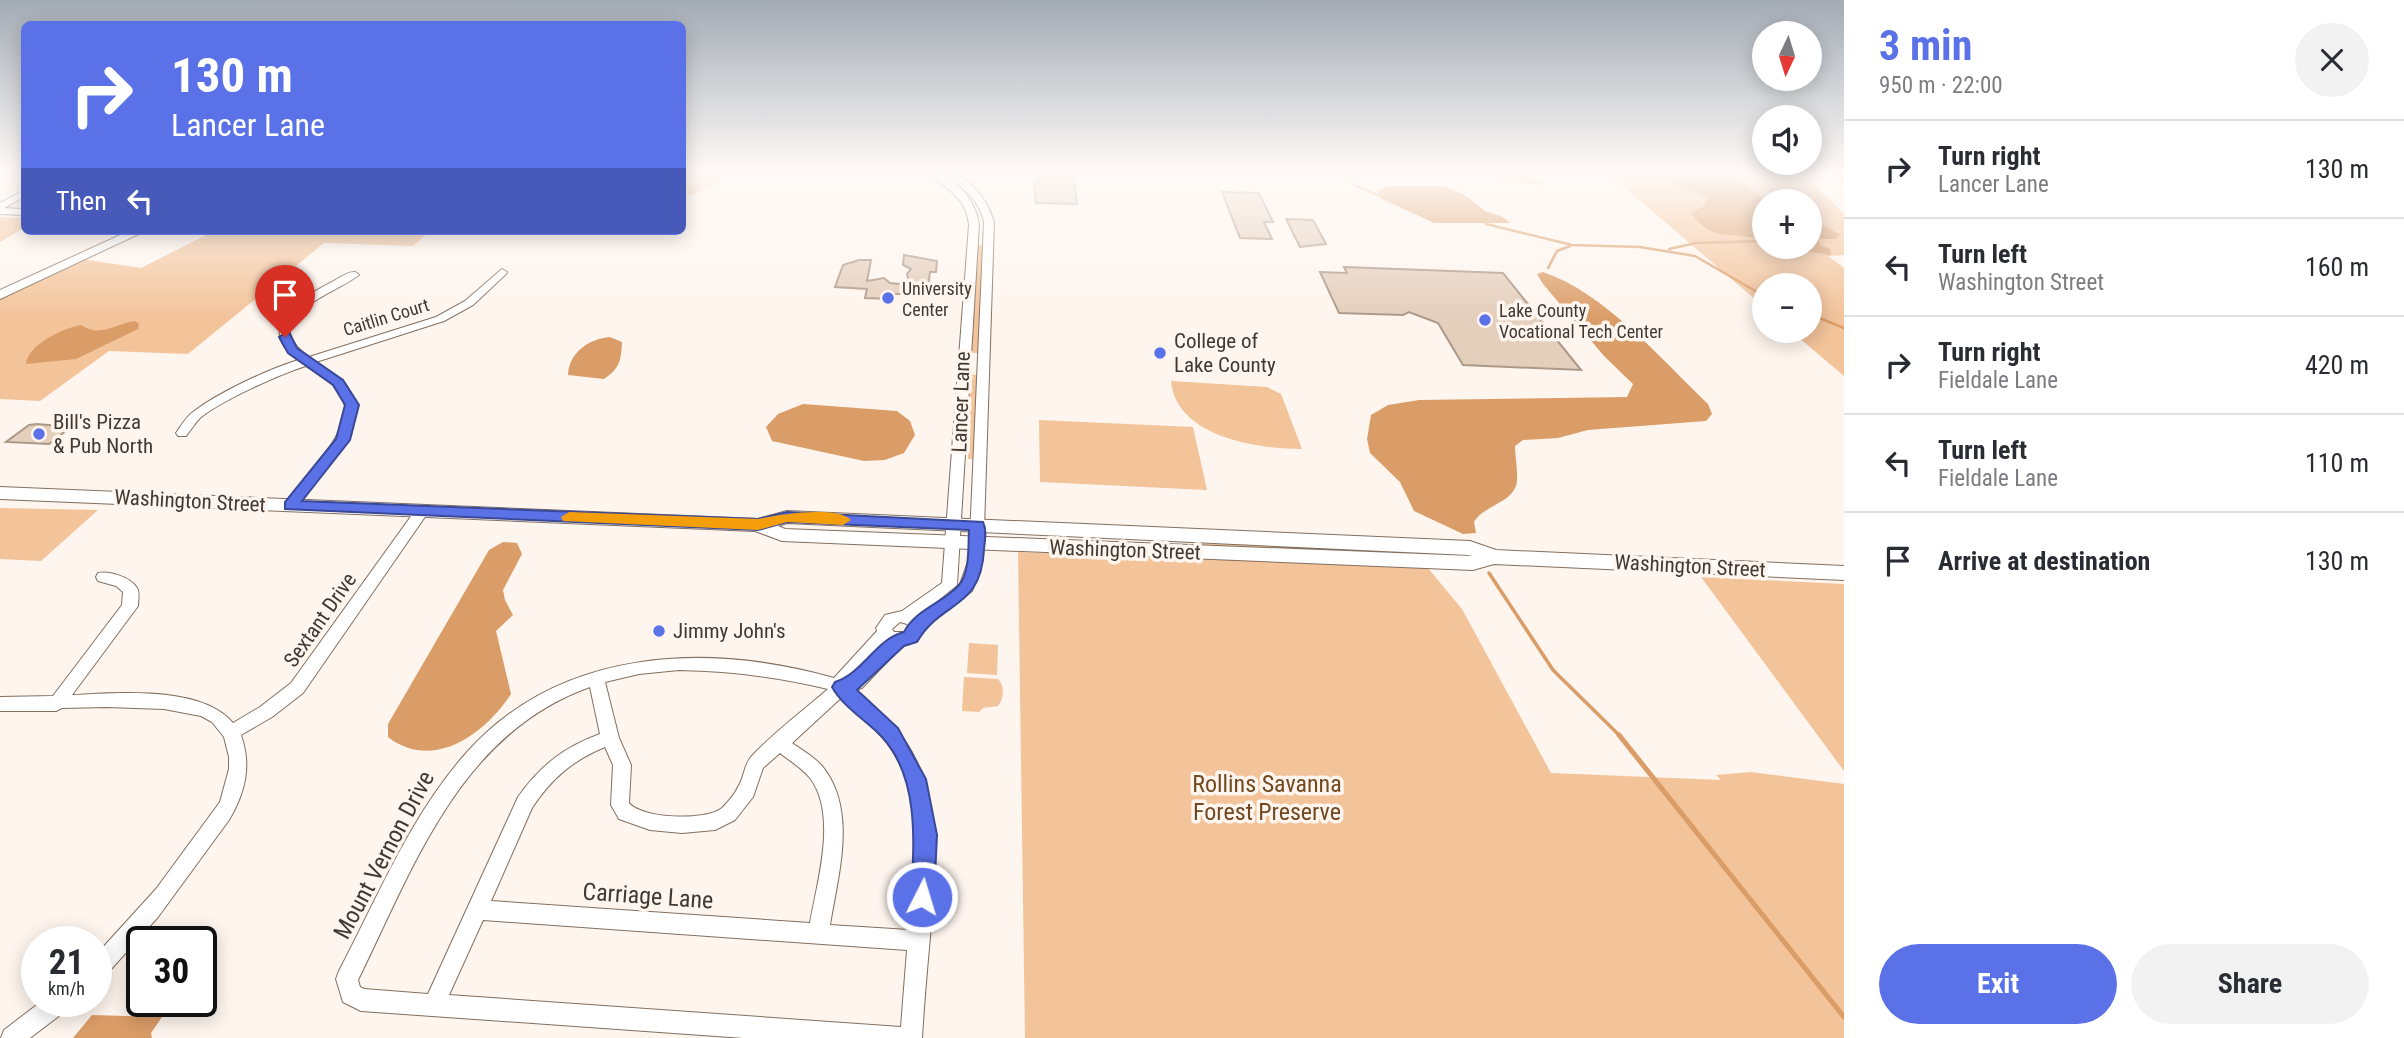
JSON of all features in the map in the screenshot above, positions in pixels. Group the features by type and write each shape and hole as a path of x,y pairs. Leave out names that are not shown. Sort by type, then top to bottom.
{"main road":[{"path":"0,287 114,235"},
{"path":"0,295 130,235"},
{"name":"Washington Street","path":"0,493 758,525 782,535 954,534 1473,563 1494,557 1844,573"}],"street":[{"name":"Lancer Lane","path":"911,621 949,585 974,220"},
{"name":"Lancer Lane","path":"892,637 887,621 911,621 967,587 975,565 988,220"},
{"name":"Caitlin Court","path":"183,433 188,423 212,405 262,378 307,360 440,319 469,303 502,272"},
{"path":"290,506 343,440 352,405 344,388 287,344 285,337 289,319 312,295 354,275"},
{"name":"Sextant Drive","path":"232,732 298,688 422,511"},
{"path":"56,704 130,606 131,590 121,582 103,577"},
{"name":"Lancer Lane","path":"610,738 622,765 619,796 620,805 626,813 650,822 682,825 715,822 728,814 746,791 757,764 842,687 856,683 892,637 914,635 911,621"},
{"name":"Mount Vernon Drive","path":"903,1038 361,1000 351,994 347,979 440,800 473,755 507,723 536,703 596,678 642,667 700,664 760,667 842,687 891,733 916,779 926,835 911,1038"},
{"path":"434,1005 535,787 560,759 610,738 596,678"},
{"path":"0,705 146,701 190,705 222,720 236,739 238,772 223,813 159,903 112,953"},
{"path":"780,744 818,776 830,808 832,845 818,934"},
{"name":"Carriage Lane","path":"476,910 919,941"},
{"path":"12,1038 39,1017"}],"green space":[{"path":"0,220 21,220 21,230 0,242"},
{"path":"1663,220 1752,220 1752,259 1822,259 1822,220 1844,220 1844,255 1828,256 1844,268 1844,376 1805,343 1822,343 1822,273 1752,273 1752,297"},
{"path":"206,235 425,235 413,246 324,243 188,354 109,351 40,401 0,399 0,297 81,259 141,268"},
{"path":"977,245 984,245 978,353 972,353"},
{"path":"970,374 977,375 973,459 968,459"},
{"path":"1171,381 1267,387 1281,394 1302,449 1243,442 1203,427 1187,415 1176,400"},
{"path":"1039,420 1193,427 1207,490 1040,482"},
{"path":"0,508 98,510 41,561 0,559"},
{"path":"1267,543 1445,552 1448,557 1182,547 1180,544"},
{"name":"Rollins Savanna Forest Preserve","path":"1018,552 1427,567 1462,609 1551,773 1721,780 1716,775 1751,772 1844,784 1844,1038 1025,1038"},
{"path":"1701,577 1844,584 1844,771"},
{"path":"969,643 998,645 997,675 967,673"},
{"path":"964,677 998,679 1003,692 998,706 983,708 979,712 962,711"}],"shaded area":[{"path":"1428,220 1507,220 1510,223 1434,223"},
{"path":"1698,220 1752,220 1752,238 1726,235 1708,229"},
{"path":"1822,224 1840,235 1836,239 1822,239"},
{"path":"1822,246 1830,249 1831,255 1822,254"},
{"path":"1543,272 1566,282 1610,311 1708,404 1712,414 1706,421 1588,430 1558,438 1523,440 1515,446 1517,477 1513,492 1478,517 1474,522 1476,533 1463,534 1414,511 1400,482 1370,453 1367,439 1371,415 1388,405 1419,400 1627,397 1633,384 1604,356 1543,284 1537,274"},
{"path":"135,321 139,324 138,329 76,359 26,364 28,357 40,344 66,330 81,325 88,329 101,330"},
{"path":"610,337 622,342 619,364 609,375 604,379 568,375 572,360 581,348"},
{"path":"803,404 897,411 910,421 915,435 904,453 885,460 864,461 772,441 766,427 778,414"},
{"path":"503,542 517,543 522,554 503,590 513,615 496,631 511,694 487,723 457,744 423,751 405,747 388,737 388,724 489,550"},
{"path":"90,1017 162,1017 151,1033 152,1038 73,1038"}],"building":[{"path":"1233,220 1272,220 1264,222 1272,239 1240,238"},
{"path":"1287,220 1313,220 1326,244 1300,247"},
{"path":"904,255 937,261 936,272 930,272 931,294 891,294 890,299 865,298 867,289 835,287 843,265 859,260 871,260 867,281 884,278 890,283 910,285 907,274 911,269 903,265"},
{"name":"Lake County Vocational Tech Center","path":"1344,267 1503,273 1581,370 1463,365 1438,323 1409,312 1403,315 1339,313 1320,272 1347,273"},
{"name":"Bill's Pizza & Pub North","path":"29,425 71,427 49,444 6,442"}],"waterway":[{"path":"1486,224 1572,245 1640,247 1695,256 1752,289"},
{"path":"1669,249 1696,243 1752,241"},
{"path":"1548,268 1557,251 1570,246"},
{"path":"1822,319 1844,328"},
{"path":"1489,573 1553,670 1619,735"},
{"path":"1619,735 1844,1017"}],"slow traffic":[{"path":"569,517 758,525 787,517 843,520"}],"place":[{"name":"University Center","path":"888,298"},
{"name":"Lake County Vocational Tech Center","path":"1485,320"},
{"name":"College of Lake County","path":"1160,353"},
{"name":"Bill's Pizza & Pub North","path":"39,434"},
{"name":"Jimmy John's","path":"659,631"}],"route":[{"path":"285,337 292,350 344,388 352,405 349,426 343,440 290,506 758,525 787,517 977,526 975,565 967,587 917,626 914,635 898,640 856,683 842,687 891,733 916,779 922,800 926,835 922,897"}]}
